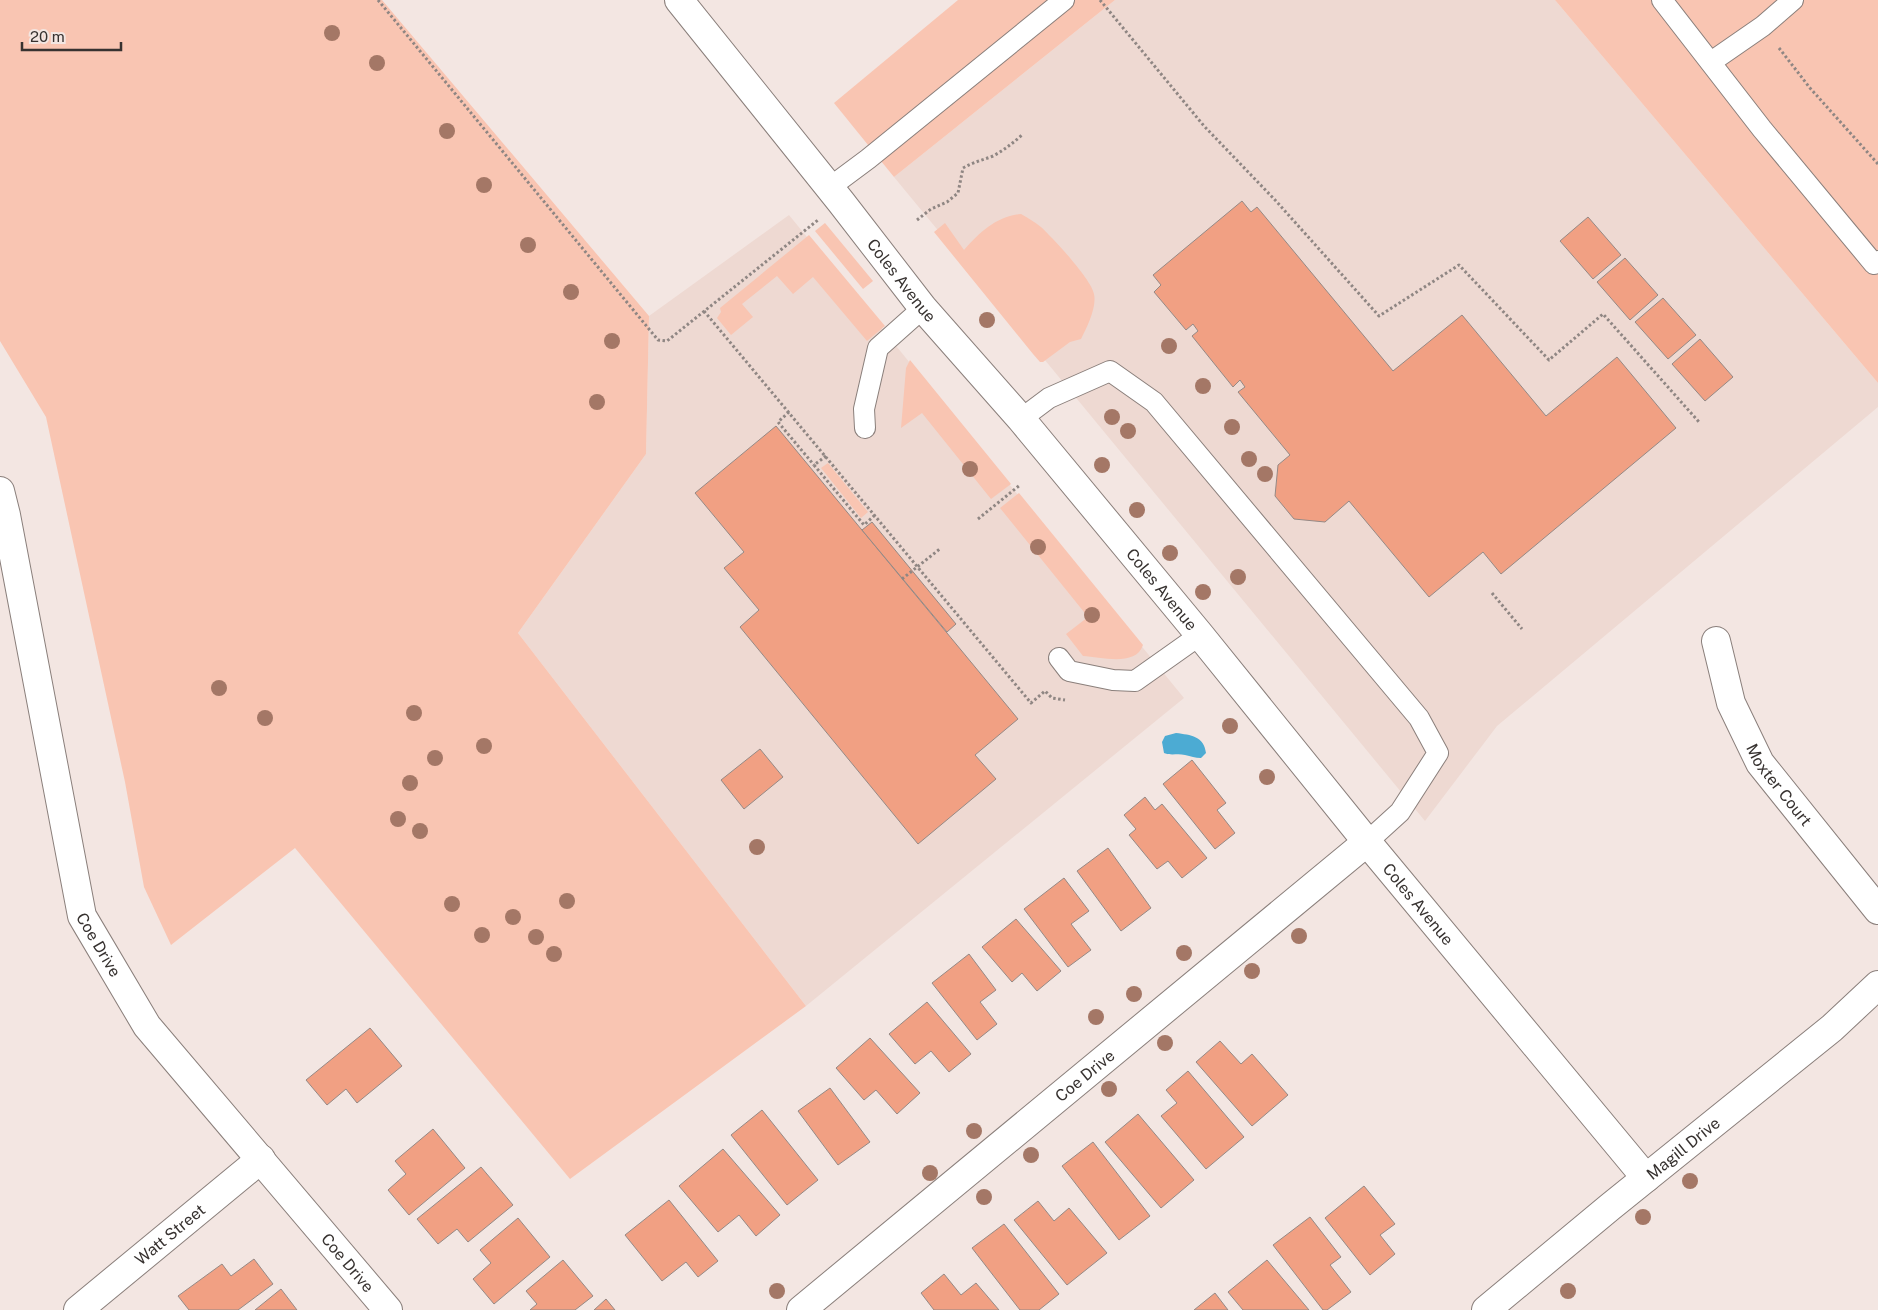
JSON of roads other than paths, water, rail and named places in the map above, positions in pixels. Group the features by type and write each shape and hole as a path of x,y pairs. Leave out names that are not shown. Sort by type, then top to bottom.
{"street":[{"name":"Coles Avenue","path":"679,0 923,308 1021,419 1200,634 1367,842 1646,1178"},
{"name":"Coe Drive","path":"0,491 82,916 147,1026 388,1310"},
{"name":"Moxter Court","path":"1716,641 1731,703 1760,763 1878,910"},
{"name":"Coe Drive","path":"801,1310 1367,842"},
{"name":"Magill Drive","path":"1486,1310 1832,1028 1878,984"},
{"name":"Watt Street","path":"78,1310 261,1159"}],"lane":[{"path":"829,188 1064,0"},
{"path":"1662,0 1762,128 1874,264 1878,261"},
{"path":"1711,62 1763,26 1793,0"},
{"path":"865,428 864,409 878,348 923,308"},
{"path":"1021,419 1049,398 1110,371 1154,402 1418,718 1438,753 1400,812 1367,842"},
{"path":"1059,658 1069,671 1113,680 1135,681 1200,634"}],"water":[{"path":"1176,733 1196,737 1203,743 1206,753 1201,758 1164,753 1162,742 1165,736"}]}
